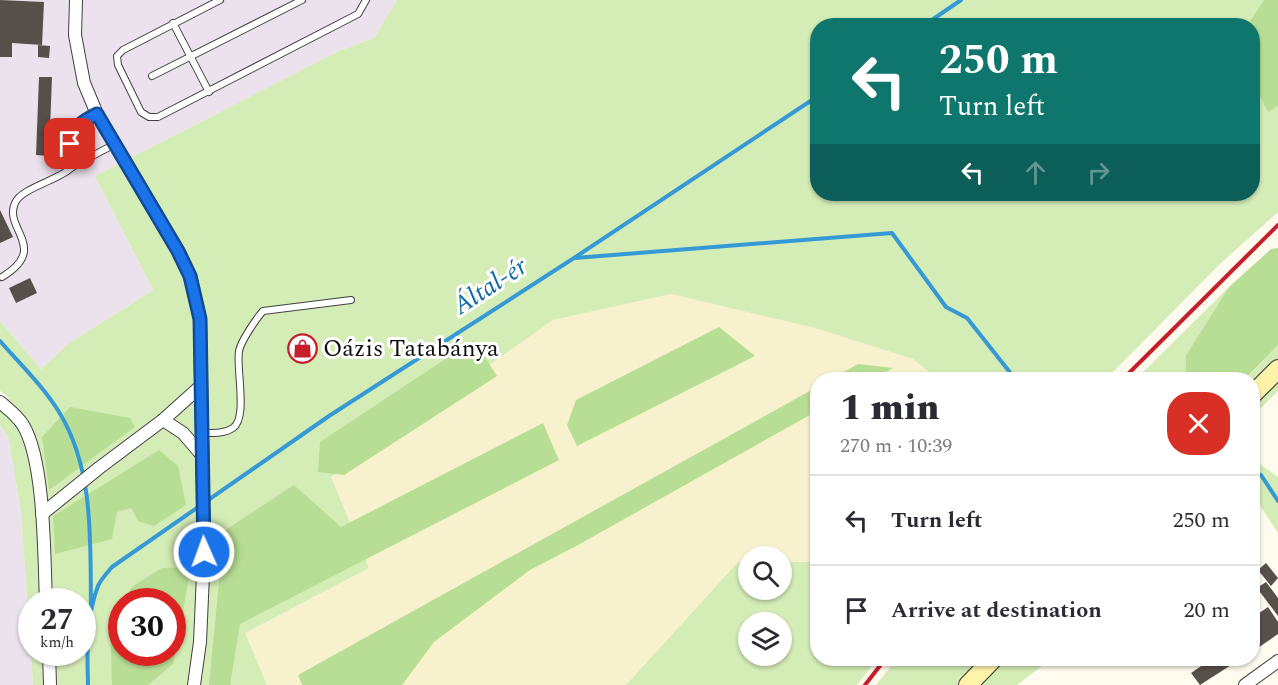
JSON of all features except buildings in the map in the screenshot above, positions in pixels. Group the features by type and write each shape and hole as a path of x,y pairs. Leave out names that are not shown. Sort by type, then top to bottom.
{"main road":[{"path":"1260,387 1278,369"},
{"path":"968,685 986,666"}],"street":[{"path":"76,0 75,35 84,83 97,114 178,251 190,276 200,319 204,552 200,642 194,685"},
{"path":"42,514 163,420 201,386"},
{"path":"0,402 23,425 37,471 42,514 45,588"},
{"path":"163,420 183,434 201,454"},
{"path":"1245,685 1278,661"},
{"path":"49,666 50,685"}],"lane":[{"path":"220,0 123,50 117,56 118,65 141,111 149,117 158,117 209,92 358,14 366,0"},
{"path":"152,76 302,0"},
{"path":"173,23 209,92"},
{"path":"67,171 74,131 81,122 97,114"},
{"path":"2,277 16,268 23,257 24,243 12,212 15,201 23,194 60,177 77,164 115,144"},
{"path":"201,433 222,433 235,427 240,418 239,348 263,311 351,300"}],"shaded area":[{"path":"0,0 397,0 374,38 339,51 95,176 153,290 68,344 41,369 0,321"},
{"path":"671,294 815,328 913,359 929,372 810,372 810,562 792,562 792,546 738,546 738,562 626,685 267,685 244,633 369,568 331,477 553,320"},
{"path":"0,425 8,437 21,511 26,588 18,588 18,666 32,666 33,685 0,685"}],"green space":[{"path":"397,0 1264,0 1252,18 810,18 810,201 1260,201 1260,96 1268,111 1278,106 1278,212 1220,264 1113,372 929,372 913,359 815,328 671,294 553,320 331,477 369,568 245,633 267,685 33,685 32,666 96,666 96,588 26,588 21,511 8,437 0,425 0,407 9,398 0,391 0,321 41,369 68,344 153,290 95,176 339,51 374,38"},
{"path":"1264,0 1278,0 1278,106 1268,112 1260,97 1260,18 1252,18"},
{"path":"1278,248 1278,345 1252,372 1186,372 1186,355 1229,287 1271,249"},
{"path":"1229,287 1186,355 1186,372 1143,372"},
{"path":"719,327 755,356 577,446 567,425 576,400"},
{"path":"474,340 497,376 344,475 318,472 320,442"},
{"path":"1278,345 1278,391 1260,409 1260,372 1253,372"},
{"path":"858,364 893,368 886,372 844,372"},
{"path":"810,391 810,415 530,570 434,642 402,685 302,685 298,675"},
{"path":"70,407 130,418 135,427 49,490 42,437"},
{"path":"543,423 559,460 240,624 230,685 209,685 224,531 294,485 341,527"},
{"path":"159,450 178,466 186,505 154,526 138,521 131,508 117,512 112,539 55,554 53,516"},
{"path":"1260,464 1278,477 1278,533 1260,506"},
{"path":"738,562 738,600 792,600 792,562 810,562 810,666 872,666 857,685 626,685"},
{"path":"191,567 186,594 186,588 132,588 133,586 162,568"},
{"path":"111,666 171,666 148,685 112,685"},
{"path":"891,666 1042,666 1017,685 876,685"}],"waterway":[{"name":"Által-ér","path":"935,18 961,0"},
{"name":"Által-ér","path":"88,685 91,610 98,586 112,567 329,416 574,258 810,101"},
{"path":"575,258 892,233 946,307 967,318 1010,372"},
{"path":"0,341 53,402 71,434 85,483 90,534 91,588"},
{"path":"1260,475 1278,501"}],"railway":[{"path":"1130,372 1278,225"},
{"path":"865,685 880,666"}],"place":[{"name":"Oázis Tatabánya","path":"302,349"}],"route":[{"path":"70,144 74,131 81,122 97,114 178,251 190,276 200,319 204,552"}]}
